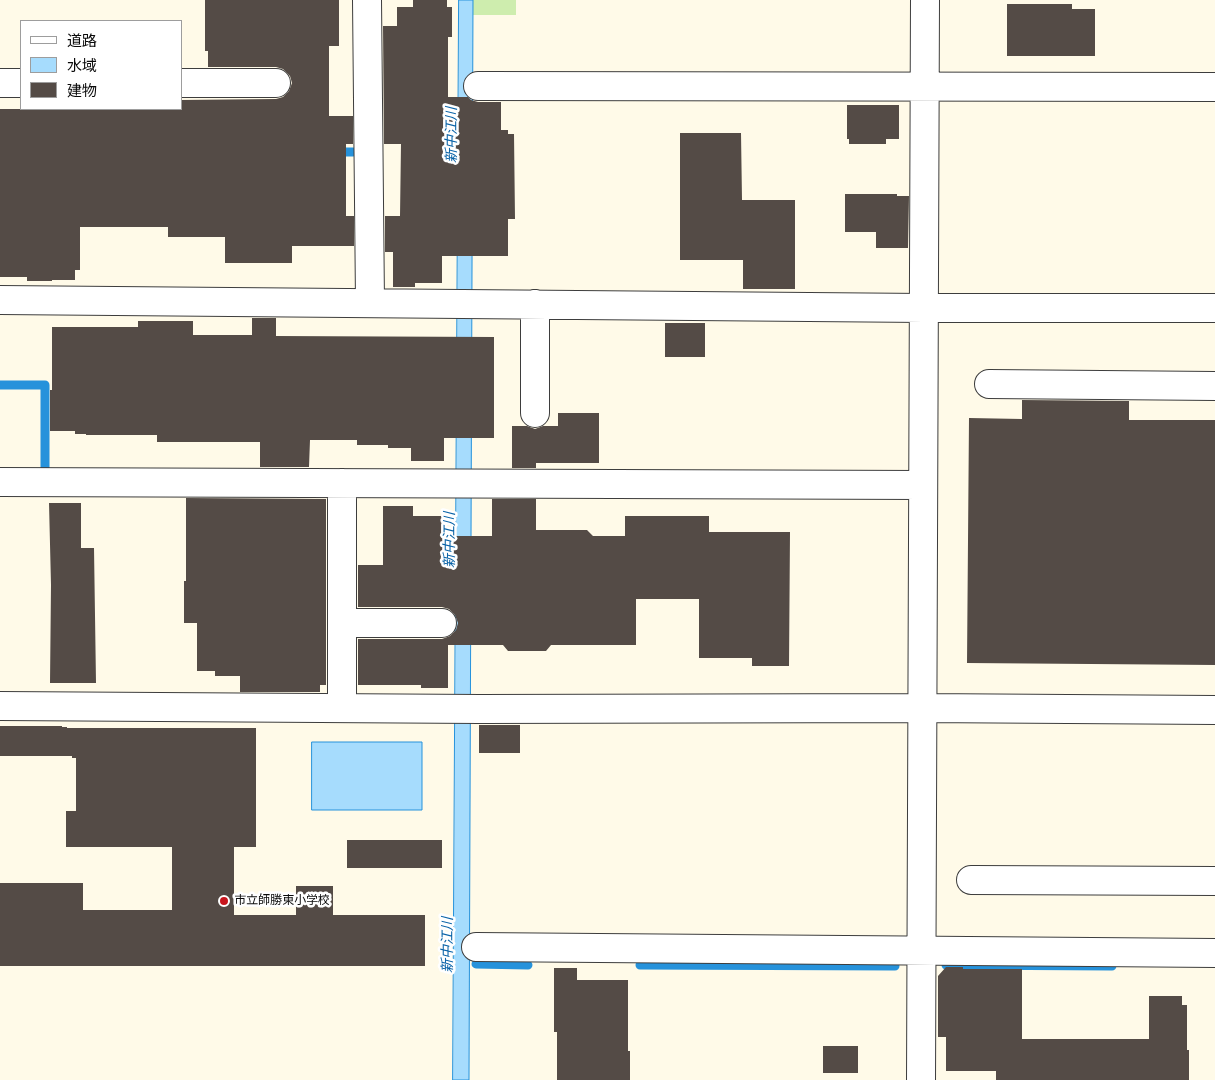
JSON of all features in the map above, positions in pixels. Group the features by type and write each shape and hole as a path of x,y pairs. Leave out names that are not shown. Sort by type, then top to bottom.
{"street":[{"path":"367,0 370,302"},
{"path":"921,1080 925,0"},
{"path":"0,83 20,83"},
{"path":"182,83 276,83"},
{"path":"478,86 1215,87"},
{"path":"0,300 924,308 1215,308"},
{"path":"535,304 535,413"},
{"path":"989,384 1215,386"},
{"path":"0,482 923,485"},
{"path":"342,483 342,707"},
{"path":"342,622 442,622"},
{"path":"0,706 1215,710"},
{"path":"971,880 1215,881"},
{"path":"476,947 1215,953"}],"green space":[{"path":"473,0 516,0 516,15 473,15"}],"water":[{"path":"459,0 473,0 469,1080 453,1080"},
{"path":"312,742 422,742 422,810 312,810"}],"building":[{"path":"205,0 339,0 339,46 329,46 329,116 353,116 353,144 346,144 346,216 354,216 354,246 292,246 292,263 225,263 225,237 168,237 168,227 80,227 80,270 75,270 75,280 27,281 27,277 0,277 0,109 182,110 182,100 276,99 283,97 289,91 292,83 290,76 283,69 276,67 208,67 208,51 205,51"},
{"path":"413,0 447,0 447,7 452,7 452,37 448,37 448,97 468,97 478,102 501,102 501,130 508,130 508,134 514,134 515,219 508,219 508,256 442,256 442,283 415,283 415,287 393,287 393,252 385,252 385,216 400,216 401,144 384,144 383,26 397,26 397,7 413,7"},
{"path":"1007,4 1072,4 1072,9 1095,9 1095,56 1007,56"},
{"path":"847,105 899,105 899,139 886,139 886,144 849,144 849,139 847,139"},
{"path":"680,133 741,133 742,200 795,200 795,289 743,289 743,260 680,260"},
{"path":"845,194 897,194 897,196 909,196 908,248 876,248 876,232 845,232"},
{"path":"252,318 276,318 276,336 494,337 494,438 444,438 444,461 411,461 411,448 388,448 388,445 357,445 357,440 310,440 309,467 260,467 260,442 157,442 157,435 86,435 75,434 75,431 50,431 52,327 138,327 138,321 193,321 193,335 252,335"},
{"path":"665,323 705,323 705,357 665,357"},
{"path":"1022,400 1129,401 1129,420 1215,420 1215,665 967,663 969,418 1022,419"},
{"path":"558,413 599,413 599,463 536,463 536,468 512,468 512,426 527,426 535,429 543,426 558,426"},
{"path":"186,498 326,499 326,685 320,685 320,692 240,692 240,676 215,676 215,671 197,671 197,623 184,623"},
{"path":"492,499 536,499 536,530 587,530 593,536 625,536 625,516 709,516 709,532 790,532 789,666 752,666 752,658 699,658 699,599 636,599 636,645 551,645 546,651 508,651 503,645 448,645 448,688 421,688 421,685 358,685 358,639 442,639 450,636 456,630 458,623 455,615 449,609 442,607 358,607 358,565 383,565 383,506 413,506 413,516 446,516 446,536 492,536"},
{"path":"49,503 81,503 81,548 94,548 96,683 50,683 51,585"},
{"path":"479,725 520,725 520,753 479,753"},
{"path":"0,726 256,728 256,847 234,847 234,915 296,915 296,886 333,886 333,915 425,915 425,966 0,966 0,883 83,883 83,910 172,910 172,847 66,847 66,811 76,811 76,758 72,758 72,756 0,756"},
{"path":"347,840 442,840 442,868 347,868"},
{"path":"946,967 963,967 963,969 1022,969 1022,1039 1149,1039 1149,996 1182,996 1182,1005 1187,1005 1189,1080 996,1080 996,1071 946,1071 946,1037 938,1037 938,976"},
{"path":"554,968 577,968 577,980 628,980 630,1080 557,1080 557,1032 554,1032"},
{"path":"823,1046 858,1046 858,1073 823,1073"}],"waterway":[{"path":"336,152 353,152"},
{"path":"0,385 45,385 45,467"},
{"path":"476,964 528,965"},
{"path":"640,965 895,966"},
{"path":"946,965 1112,966"}],"place":[{"name":"市立師勝東小学校","path":"224,901"}],"water label":[{"name":"新中江川","path":"452,135"},
{"name":"新中江川","path":"450,540"},
{"name":"新中江川","path":"448,945"}]}
